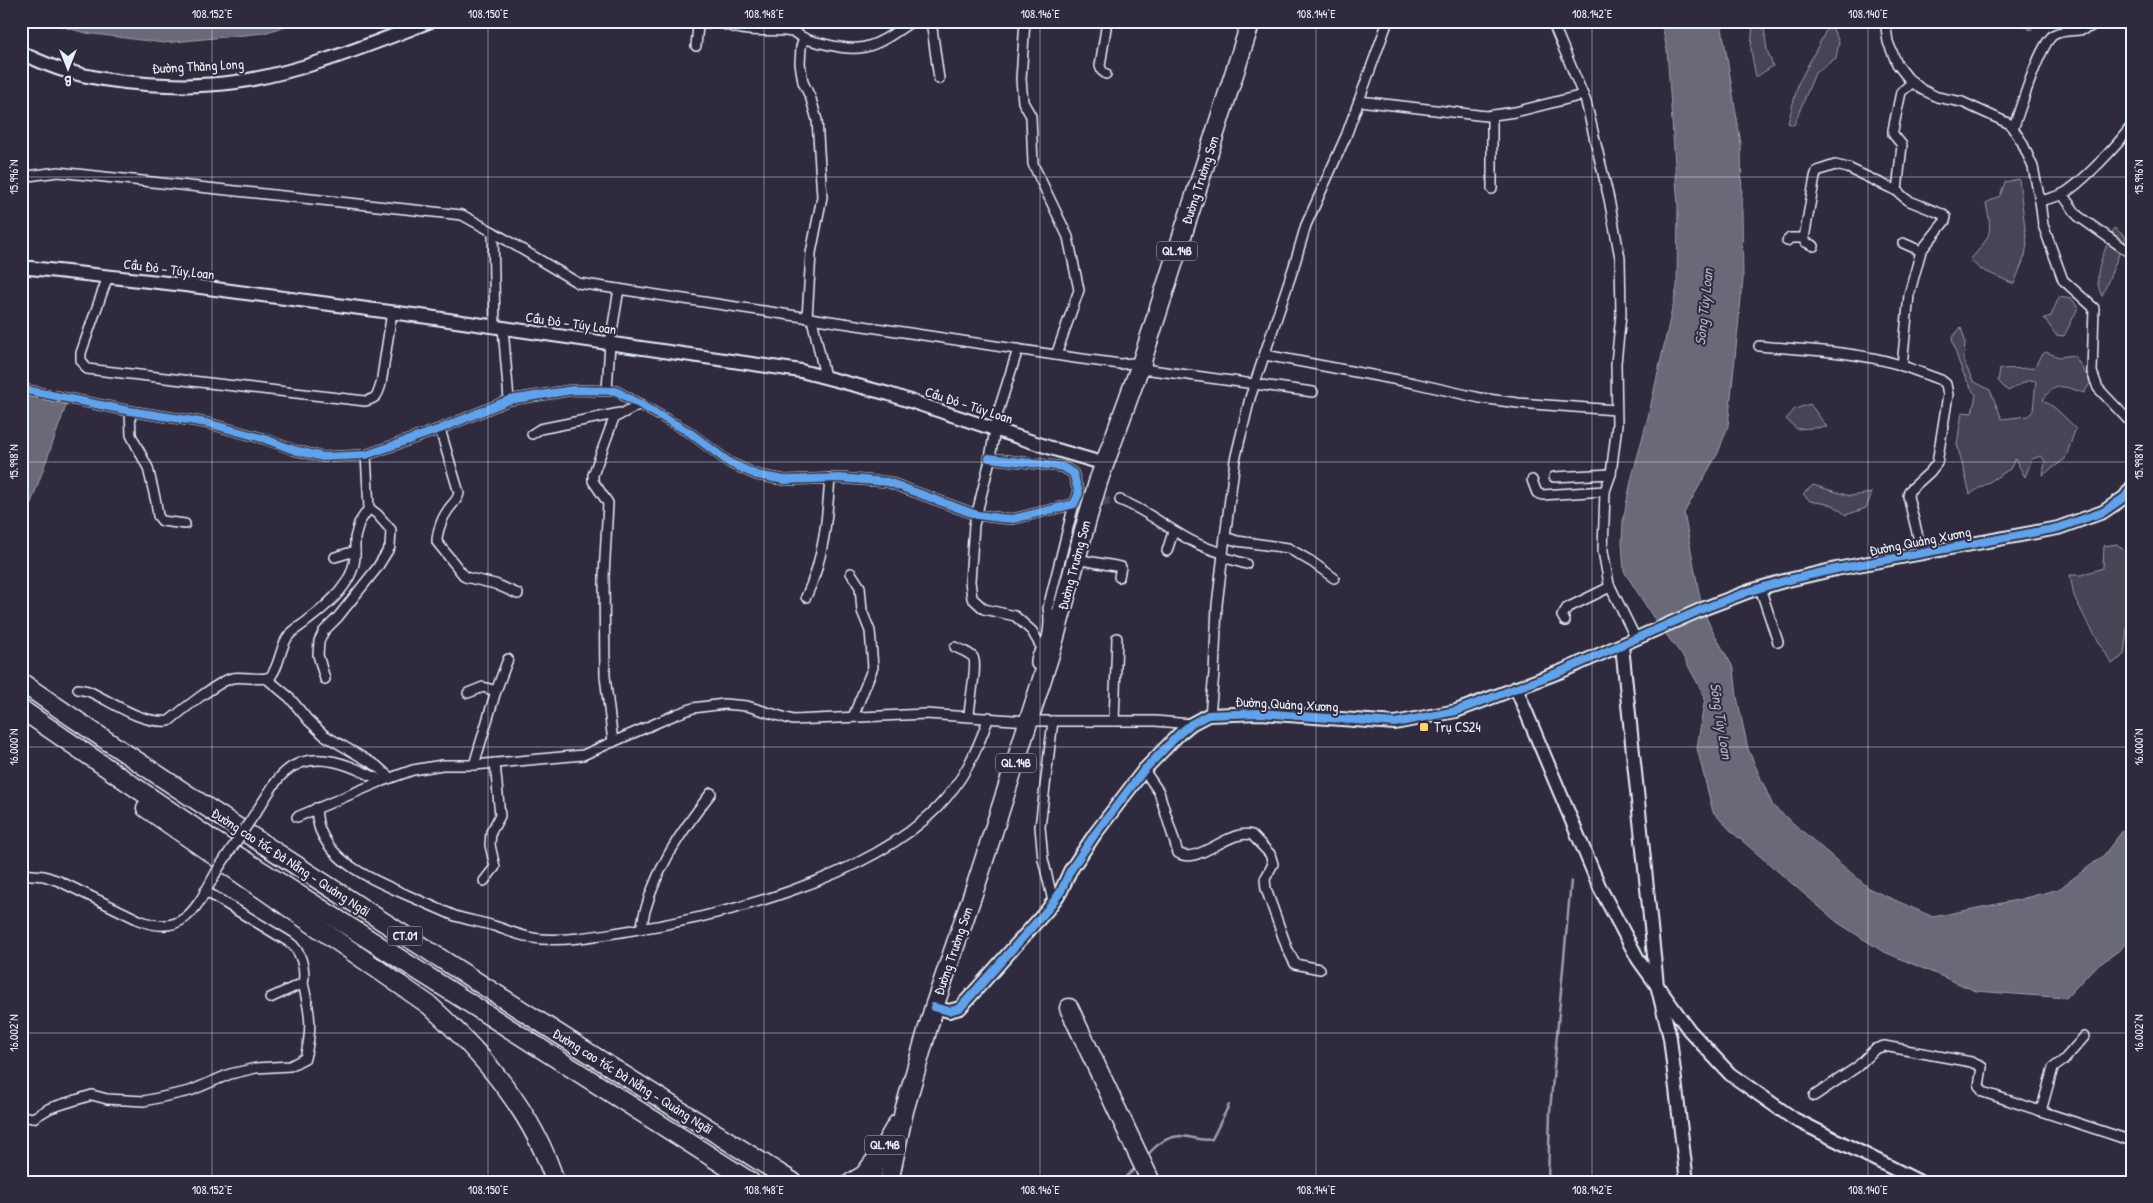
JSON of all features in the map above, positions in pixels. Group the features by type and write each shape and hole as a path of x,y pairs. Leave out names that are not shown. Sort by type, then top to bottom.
{"highway":[{"name":"Đường Trường Sơn","path":"891,1177 904,1111 934,1007 1046,668 1102,472 1142,361 1250,21"},
{"name":"Đường cao tốc Đà Nẵng - Quảng Ngãi","path":"21,682 117,749 224,819 533,1018 793,1182"},
{"name":"Đường cao tốc Đà Nẵng - Quảng Ngãi","path":"21,710 219,844 751,1181"},
{"path":"21,710 88,766 184,837 430,1005 463,1036 488,1064 535,1134 556,1182"},
{"path":"1070,1011 1151,1182"},
{"name":"Đường Trường Sơn","path":"870,1182 876,1160 904,1111"},
{"path":"852,1182 864,1175 876,1160"},
{"path":"761,1162 799,1182"}],"street":[{"name":"Đường Thăng Long","path":"21,53 64,70 129,83 184,85 236,82 294,69 431,21"},
{"path":"696,46 698,26 710,22 727,24 741,29 794,32 804,38 849,50 867,48 885,40 912,21"},
{"path":"931,21 939,79"},
{"path":"1025,21 1021,79 1023,102 1031,116 1034,164 1068,236 1079,290 1056,355"},
{"path":"1105,21 1106,28 1100,66 1106,74"},
{"path":"1210,715 1217,605 1235,460 1255,383 1306,225 1346,136 1388,21"},
{"path":"1552,21 1583,95 1609,199 1620,258 1621,315 1616,363 1617,425 1611,474 1605,492 1603,550 1610,587 1640,638"},
{"path":"1885,21 1888,42 1897,64 1912,82 1937,97 1962,102 2010,124 2032,166 2043,225 2063,280 2094,308 2092,372 2098,388 2132,424"},
{"path":"2013,129 2039,56 2051,36 2056,33 2085,30 2092,27 2098,21"},
{"path":"804,38 801,46 800,63 803,82 811,99 817,120 822,197 811,252 810,319 825,377"},
{"path":"1898,191 1902,145 1893,134 1893,130 1900,92 1912,82"},
{"path":"1359,101 1411,106 1468,115 1492,115 1515,112 1583,95"},
{"path":"1492,115 1492,189"},
{"path":"2040,201 2062,194 2075,185 2132,125"},
{"path":"1814,246 1805,242 1804,238 1817,170 1834,165 1848,168 1898,191 1907,200 1946,217 1921,251 1910,296 1902,366"},
{"path":"21,180 28,176 58,172 462,215 578,283 1120,364 1142,361 1146,362 1147,370 1313,392"},
{"path":"2062,194 2078,216 2132,254"},
{"path":"493,232 499,327 509,400"},
{"path":"1787,241 1790,238 1804,238"},
{"path":"1903,243 1921,251"},
{"name":"Cầu Đỏ - Túy Loan","path":"21,267 108,276 392,312 801,371 890,394 996,429 1057,450 1102,472"},
{"path":"108,276 80,360 87,369 365,402 373,400 378,394 392,312"},
{"path":"607,390 610,343 619,289"},
{"path":"1759,346 1846,354 1902,366 1941,380 1946,384 1948,395 1937,463 1909,492 1909,504 1922,553"},
{"path":"1018,349 998,412 990,458 974,525 970,581 972,598 984,609 1015,616 1032,631 1040,645 1044,646"},
{"path":"1265,354 1480,398 1518,403 1616,410"},
{"path":"21,389 130,411 207,423 265,438 294,450 323,457 366,455 440,429 509,400 573,390 607,390 616,391 640,404 688,432 730,463 757,475 785,480 830,478 888,482 977,514 1012,519 1074,504"},
{"path":"613,742 605,676 604,576 608,503 593,481 593,475 614,418 640,404"},
{"path":"130,411 131,435 148,468 158,516 162,521 185,524"},
{"path":"532,434 548,427 623,412"},
{"path":"440,429 459,493 458,499 445,515 437,542 465,577 495,584 518,594"},
{"path":"266,678 274,670 288,636 324,607 345,584 354,565 355,538 360,523 369,508 366,455"},
{"path":"990,458 1063,467 1074,473 1079,493 1074,504 1048,608 1049,616 1044,646 1038,652 1036,664 1046,668"},
{"path":"1554,477 1611,474"},
{"path":"806,597 816,574 822,551 830,478"},
{"path":"1532,480 1536,493 1542,495 1605,492"},
{"name":"Đường Quảng Xương","path":"934,1007 949,1011 960,1008 1020,942 1054,901 1070,871 1095,834 1144,770 1192,724 1210,715 1260,713 1395,723 1456,711 1562,672 1705,608 1760,588 1836,569 2058,528 2103,512 2125,497 2132,488"},
{"path":"1120,500 1140,508 1173,532 1206,549 1246,564"},
{"path":"325,679 318,655 319,641 324,631 377,568 390,547 391,530 369,508"},
{"path":"1167,551 1173,532"},
{"path":"1225,537 1288,548 1334,578"},
{"path":"335,557 355,551"},
{"path":"1076,559 1121,567 1119,577"},
{"path":"851,574 860,587 862,611 870,630 873,667 853,717"},
{"path":"1564,621 1562,616 1567,608 1610,587"},
{"path":"1760,588 1778,642"},
{"path":"1114,720 1117,638"},
{"path":"1622,646 1657,985 1670,1038 1687,1182"},
{"path":"955,647 969,653 974,658 976,665 969,700 969,716"},
{"path":"474,765 496,691 508,659"},
{"path":"78,689 88,691 147,720 163,722 168,721 232,678 250,676 266,678 289,697 308,720 324,735 377,766 386,779"},
{"path":"468,693 483,687 496,691"},
{"path":"1516,688 1600,888 1638,959 1689,1030 1730,1074 1794,1119 1920,1182"},
{"path":"297,817 386,779 413,770 442,765 474,765 583,755 693,708 724,704 747,706 793,720 926,714 1028,721 1114,720 1192,724"},
{"path":"316,808 321,832 333,848 366,877 456,916 494,926 520,936 540,939 580,938 641,929 717,914 801,887 858,862 889,844 926,817 951,793 969,767 989,717"},
{"path":"1053,721 1040,827 1043,859 1054,901"},
{"path":"21,874 44,876 59,881 139,920 158,926 177,924 188,916 284,772 305,760 331,761 386,779"},
{"path":"484,881 495,867 490,845 491,832 500,816 495,763"},
{"path":"1144,770 1159,792 1178,853 1190,856 1231,838 1248,834 1252,835 1270,854 1273,864 1265,879 1266,889 1287,948 1295,964 1320,969"},
{"path":"641,929 645,907 655,879 676,841 712,793"},
{"path":"21,1116 33,1118 50,1108 92,1095 144,1101 190,1091 230,1074 247,1070 290,1066 305,1058 311,1036 309,1009 303,983 304,972 294,946 205,891"},
{"path":"270,998 303,983"},
{"path":"2041,1110 2052,1068 2064,1060 2084,1037"},
{"path":"1814,1096 1857,1067 1875,1049 1884,1046 1971,1062 1982,1068 1980,1090 2132,1141"}],"shaded area":[{"path":"1753,21 1763,21 1767,50 1773,66 1756,77 1751,51"},
{"path":"2013,21 2034,21 2035,22 2031,30"},
{"path":"1830,23 1839,42 1836,58 1815,73 1794,125 1788,123 1798,84"},
{"path":"2019,179 2027,244 2025,256 2014,284 1980,269 1970,260 1986,240 1990,229 1986,203 2000,196 2005,182"},
{"path":"2114,228 2126,237 2102,296 2099,288 2098,271"},
{"path":"2059,297 2072,299 2078,308 2064,336 2056,335 2044,318 2051,316"},
{"path":"1961,327 1965,341 1964,362 1973,381 1990,390 2002,419 2028,416 2033,411 2036,381 2029,380 2008,391 1998,381 2000,369 2034,368 2041,355 2046,352 2059,357 2074,355 2091,382 2084,393 2066,387 2056,387 2043,400 2055,408 2076,428 2065,459 2043,475 2045,461 2041,456 2032,459 2025,477 2015,459 2010,469 1970,494 1957,444 1962,412 1972,413 1976,395 1961,368 1952,338"},
{"path":"1810,404 1827,427 1797,429 1786,419 1795,409"},
{"path":"1813,485 1850,496 1872,493 1866,508 1846,515 1833,505 1810,501 1803,494"},
{"path":"2117,544 2132,558 2132,586 2124,655 2112,664 2074,596 2070,575 2081,575 2103,568 2104,546"}],"water":[{"path":"41,21 302,21 264,33 164,43 86,33"},
{"name":"Sông Túy Loan","path":"1661,21 1721,21 1741,144 1743,279 1728,426 1718,453 1684,513 1702,608 1734,669 1737,697 1748,749 1773,806 1870,889 1933,917 2017,900 2059,889 2103,856 2124,829 2132,812 2132,936 2121,949 2092,970 2066,998 1976,991 1882,951 1837,922 1733,833 1713,812 1697,748 1705,697 1684,658 1653,617 1624,571 1622,542 1623,520 1631,481 1649,413 1677,287 1678,207 1667,50"},
{"path":"21,395 65,403 66,406 21,531"}],"waterway":[{"path":"1548,1182 1550,1111 1571,881"},
{"path":"1146,1157 1153,1149 1170,1138 1184,1136 1204,1140 1212,1139 1229,1105"},
{"path":"1120,1182 1138,1166"}],"tunnel":[{"path":"1074,504 1120,500"}],"cycle path":[{"path":"21,389 130,411 207,423 323,457 366,455 440,429 509,400 573,390 616,391 689,432 730,463 757,475 785,480 839,478 888,482 977,515 1001,518 1013,519 1074,504 1079,493 1073,473 1063,467 989,458"},
{"path":"934,1007 949,1011 960,1008 1048,909 1061,891 1070,871 1095,834 1144,770 1179,734 1191,724 1208,715 1260,713 1395,723 1456,711 1562,671 1705,608 1750,591 1836,569 2058,528 2103,512 2125,497 2132,487"}],"place":[{"name":"Trụ CS24","path":"1424,727"}]}
